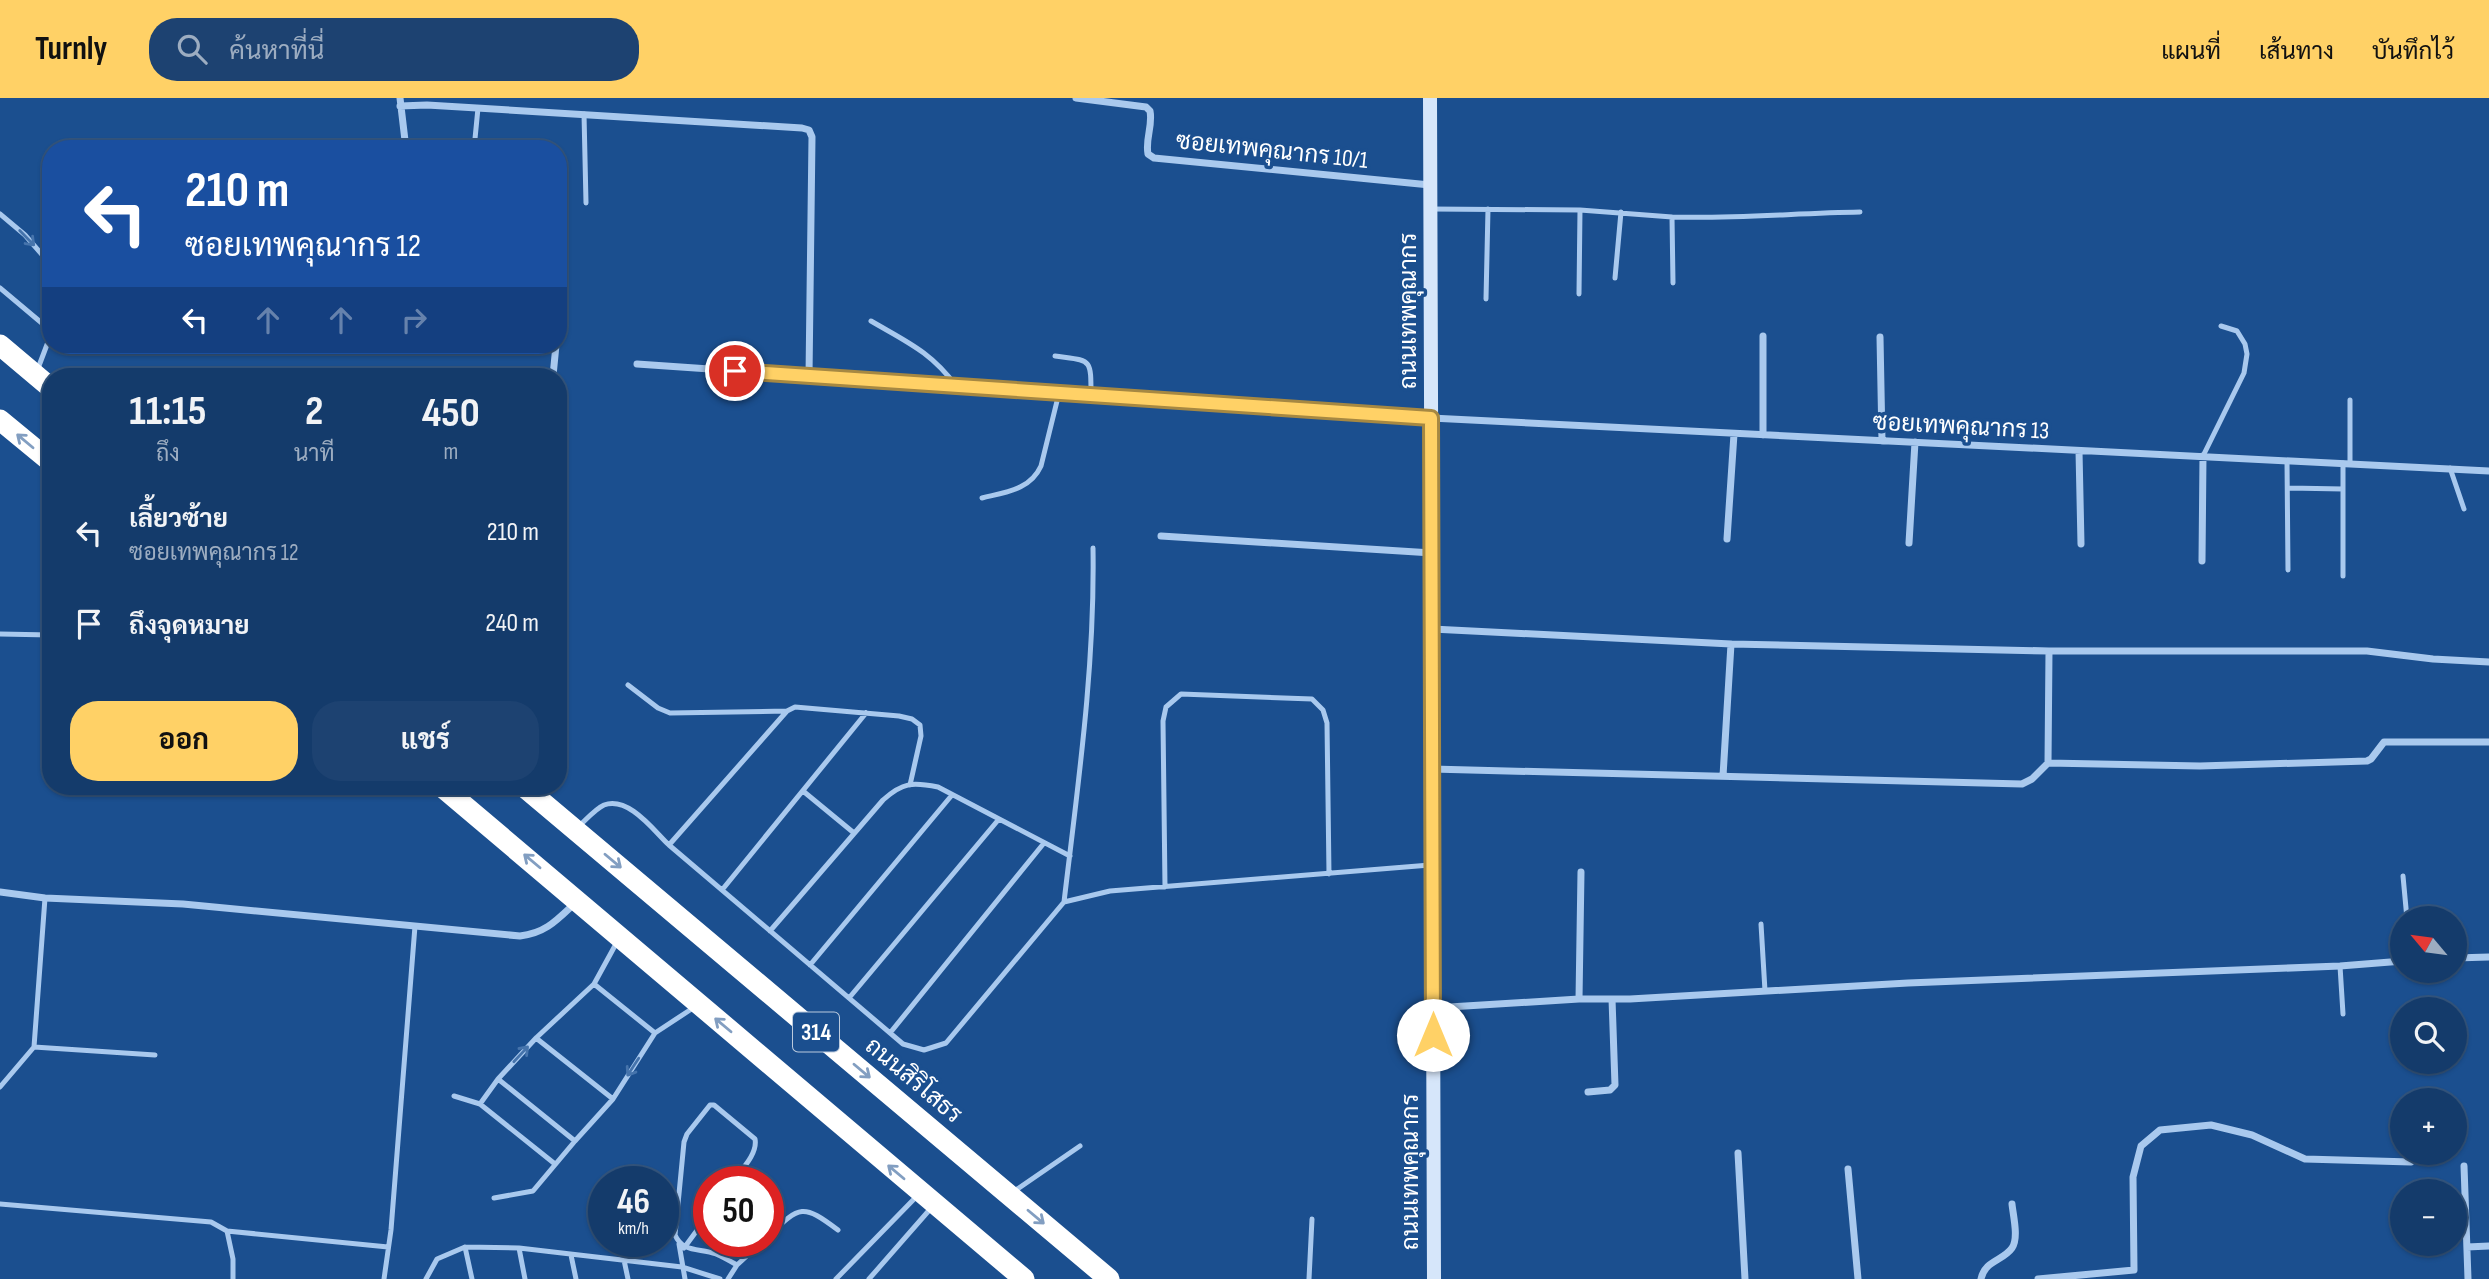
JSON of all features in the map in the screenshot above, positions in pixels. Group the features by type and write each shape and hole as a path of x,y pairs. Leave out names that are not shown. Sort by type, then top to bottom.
{"highway":[{"path":"0,345 42,381"},
{"path":"0,420 42,455"},
{"name":"314","path":"452,795 579,900 619,937 1021,1278"},
{"name":"ถนนสิริโสธร","path":"534,795 1110,1279"}],"main road":[{"name":"ถนนเทพคุณากร","path":"1430,98 1434,1279"}],"street":[{"name":"ซอยเทพคุณากร 10/1","path":"1076,98 1146,107 1152,117 1146,146 1148,154 1154,158 1431,186"},
{"path":"405,140 400,102 809,130 812,137 808,376"},
{"path":"1763,336 1763,435"},
{"path":"1880,337 1882,441"},
{"name":"ซอยเทพคุณากร 13","path":"637,364 1431,418 2489,471"},
{"path":"1727,538 1734,434"},
{"path":"1909,543 1914,442"},
{"path":"2079,451 2081,544"},
{"path":"2202,561 2203,456"},
{"path":"1161,536 1432,553"},
{"path":"1432,629 1731,644 2049,651 2367,651 2489,662"},
{"path":"1723,776 1731,644"},
{"path":"2048,764 2049,651"},
{"path":"1432,769 2022,784 2032,779 2048,764 2200,766 2367,761 2384,742 2489,742"},
{"path":"1579,999 1581,872"},
{"path":"0,892 45,898 183,904 520,936 536,934 550,926 579,900"},
{"path":"2468,958 2489,957"},
{"path":"1433,1008 1908,983 2390,962"},
{"path":"1588,1091 1610,1090 1615,1085 1612,999"},
{"path":"2038,1279 2134,1275 2133,1177 2141,1146 2160,1130 2211,1125 2252,1135 2305,1159 2390,1161"},
{"path":"1738,1153 1745,1279"},
{"path":"2464,1166 2464,1179"},
{"path":"1848,1169 1858,1279"},
{"path":"1981,1279 1990,1263 2011,1249 2015,1239 2012,1203"},
{"path":"2468,1279 2467,1247 2489,1246"}],"lane":[{"path":"475,140 478,108"},
{"path":"584,114 586,203"},
{"path":"1431,209 1580,210 1724,218 1782,213 1860,212"},
{"path":"1486,299 1488,209"},
{"path":"1579,294 1580,210"},
{"path":"1615,278 1621,212"},
{"path":"0,214 25,235 42,255"},
{"path":"1672,217 1673,283"},
{"path":"0,288 42,320"},
{"path":"871,321 923,351 941,365 957,386"},
{"path":"2203,456 2244,373 2247,354 2245,344 2236,331 2221,326"},
{"path":"1055,356 1089,363 1091,395"},
{"path":"982,498 1024,487 1036,477 1059,393"},
{"path":"2343,576 2343,489 2350,400"},
{"path":"2287,461 2288,570"},
{"path":"2450,468 2464,509"},
{"path":"2289,488 2343,489"},
{"path":"575,830 603,805 617,804 632,810 669,845 903,1044 924,1049 946,1043 1064,902 1089,689 1094,548"},
{"path":"0,634 42,635"},
{"path":"628,685 658,708 670,713 809,707 912,719 920,725 921,736 910,785"},
{"path":"1165,887 1164,721 1166,707 1181,694 1312,699 1323,710 1326,723 1329,874"},
{"path":"669,845 787,710"},
{"path":"722,890 866,713"},
{"path":"770,931 898,786 923,784 938,788 1070,856"},
{"path":"803,791 854,833"},
{"path":"810,965 952,795"},
{"path":"849,998 999,819"},
{"path":"890,1033 1044,843"},
{"path":"1064,902 1110,891 1433,865"},
{"path":"2403,876 2406,906"},
{"path":"0,1087 34,1047 45,898"},
{"path":"1761,924 1765,991"},
{"path":"384,1279 415,926"},
{"path":"480,1104 498,1079 536,1038 594,984 619,937"},
{"path":"2340,966 2343,1014"},
{"path":"594,984 655,1033"},
{"path":"494,1198 533,1191 612,1099 655,1033 699,1004"},
{"path":"536,1038 612,1099"},
{"path":"34,1047 155,1055"},
{"path":"498,1079 575,1141"},
{"path":"454,1096 480,1104 555,1164"},
{"path":"685,1279 682,1246 675,1235 684,1142 687,1134 710,1105 715,1105 755,1139 757,1146 744,1166"},
{"path":"1010,1195 1080,1146"},
{"path":"836,1279 927,1199"},
{"path":"869,1279 927,1199"},
{"path":"0,1204 187,1219 212,1222 228,1230 388,1247"},
{"path":"784,1221 791,1215 805,1210 816,1213 838,1230"},
{"path":"1309,1279 1312,1219"},
{"path":"228,1230 233,1279"},
{"path":"682,1246 693,1233"},
{"path":"682,1246 715,1254 737,1265"},
{"path":"426,1279 437,1259 465,1247 519,1248 682,1267 720,1279"},
{"path":"465,1247 472,1279"},
{"path":"519,1248 525,1279"},
{"path":"571,1255 576,1279"},
{"path":"729,1279 746,1257"},
{"path":"624,1260 628,1279"}],"route":[{"path":"735,371 1431,418 1433,1035"}]}
